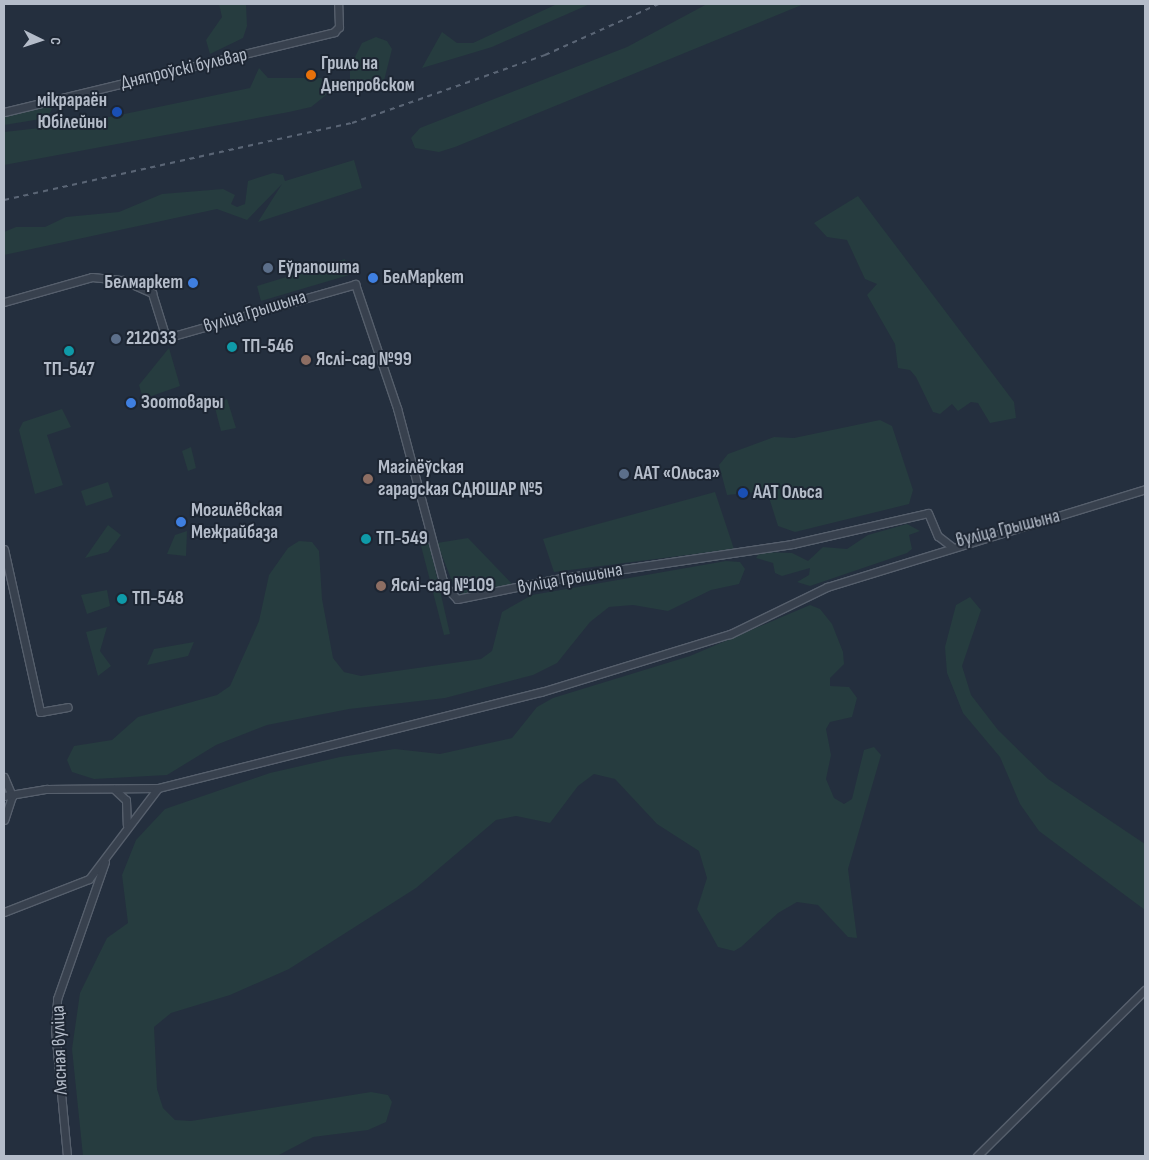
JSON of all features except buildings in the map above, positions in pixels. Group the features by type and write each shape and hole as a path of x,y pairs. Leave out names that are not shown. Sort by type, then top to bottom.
{"street":[{"name":"Дняпроўскі бульвар","path":"4,112 325,35 340,27 338,4"},
{"name":"вуліца Грышына","path":"4,302 92,277 123,280 152,293 166,338 355,284 360,288 397,408 444,585 457,599 556,578 792,544 928,513 938,536 952,548 1145,489"},
{"path":"8,796 46,789 158,788 540,692 730,634 827,587 952,548"},
{"path":"4,549 40,712 68,707"},
{"path":"4,777 8,796 4,820"},
{"path":"4,912 70,890 105,862 126,828 158,788"},
{"path":"113,789 126,800 126,828"},
{"name":"Лясная вуліца","path":"67,1156 55,1030 57,999 105,862"},
{"path":"977,1156 1145,990"}],"green space":[{"path":"219,4 246,4 247,26 243,38 210,54 206,40 222,17"},
{"path":"557,4 590,4 492,47 422,68 442,32 457,43 473,43"},
{"path":"707,4 804,4 455,147 439,152 415,148 411,138 420,128 627,47"},
{"path":"376,37 387,41 392,49 384,81 358,89 350,82 350,67 362,43"},
{"path":"259,68 268,78 321,78 328,85 326,95 311,107 289,112 4,165 4,132 76,124 250,88"},
{"path":"47,106 52,109 47,118 4,125 4,115"},
{"path":"354,160 362,188 258,222 282,184 247,220 217,209 4,255 4,232 16,227 45,227 66,217 119,212 162,194 223,189 235,195 231,204 237,207 245,204 248,181 273,173 283,175 285,181"},
{"path":"858,196 1014,402 1016,418 990,423 978,403 971,402 958,411 952,404 940,414 933,412 916,377 910,370 898,368 895,344 867,295 877,284 865,279 847,240 827,237 814,223"},
{"path":"345,259 349,275 261,301 257,286"},
{"path":"169,348 180,386 143,399 139,385"},
{"path":"227,399 236,428 221,431 214,404"},
{"path":"62,409 71,427 47,435 63,485 35,494 19,430 23,422"},
{"path":"880,420 892,426 913,490 909,504 795,532 778,526 767,491 727,495 719,465 728,454 774,437 794,438"},
{"path":"191,447 196,468 188,471 182,451"},
{"path":"108,482 113,497 86,506 81,491"},
{"path":"715,492 734,549 554,572 543,539"},
{"path":"907,524 920,531 909,535 912,549 907,553 810,586 797,582 809,575 810,568 782,576 775,573 773,563 756,558 760,552 792,553 808,561 823,547 847,549 868,535"},
{"path":"108,525 121,535 108,552 85,558"},
{"path":"423,530 427,534 450,634 444,635 418,534"},
{"path":"187,531 186,556 167,554 175,535"},
{"path":"468,538 513,585 464,596 455,589 437,543"},
{"path":"299,541 312,542 319,551 322,599 333,658 344,672 361,676 481,659 492,651 502,612 532,595 726,561 740,562 745,569 739,584 711,590 668,611 633,605 609,607 590,622 557,663 533,675 445,698 349,709 267,725 216,745 167,775 94,779 72,772 67,760 74,746 112,740 138,717 217,695 230,686 259,621 269,575 288,548"},
{"path":"107,590 110,606 87,614 81,595"},
{"path":"970,597 981,610 962,666 971,695 998,730 1048,779 1145,844 1145,910 1039,831 1020,804 1000,757 963,713 947,673 945,647 956,605"},
{"path":"810,605 820,609 832,624 843,652 844,664 830,678 830,686 849,687 857,698 852,717 830,722 826,729 831,755 826,779 834,798 844,804 852,799 864,750 874,747 881,755 848,869 857,938 848,937 818,905 797,902 778,913 741,947 734,951 718,947 697,909 707,878 699,851 657,824 615,779 594,774 578,786 550,823 516,816 496,820 416,888 289,969 230,995 171,1013 154,1027 157,1089 163,1108 175,1120 191,1121 371,1092 388,1095 392,1102 386,1122 368,1130 313,1137 277,1156 83,1156 72,1049 80,993 107,938 128,923 122,875 136,840 165,809 270,773 340,757 395,749 440,754 512,738 537,707 553,698 690,656"},
{"path":"107,627 100,651 111,666 98,676 86,632"},
{"path":"194,642 188,656 147,665 154,649"}],"railway":[{"path":"4,200 352,123 545,55 659,4"}],"place":[{"name":"Гриль на Днепровском","path":"311,75"},
{"name":"мікрараён Юбілейны","path":"117,112"},
{"name":"Еўрапошта","path":"268,268"},
{"name":"БелМаркет","path":"373,278"},
{"name":"Белмаркет","path":"193,283"},
{"name":"212033","path":"116,339"},
{"name":"ТП-546","path":"232,347"},
{"name":"ТП-547","path":"69,351"},
{"name":"Яслі-сад №99","path":"306,360"},
{"name":"Зоотовары","path":"131,403"},
{"name":"ААТ «Ольса»","path":"624,474"},
{"name":"Магілёўская гарадская СДЮШАР №5","path":"368,479"},
{"name":"ААТ Ольса","path":"743,493"},
{"name":"Могилёвская Межрайбаза","path":"181,522"},
{"name":"ТП-549","path":"366,539"},
{"name":"Яслі-сад №109","path":"381,586"},
{"name":"ТП-548","path":"122,599"}]}
